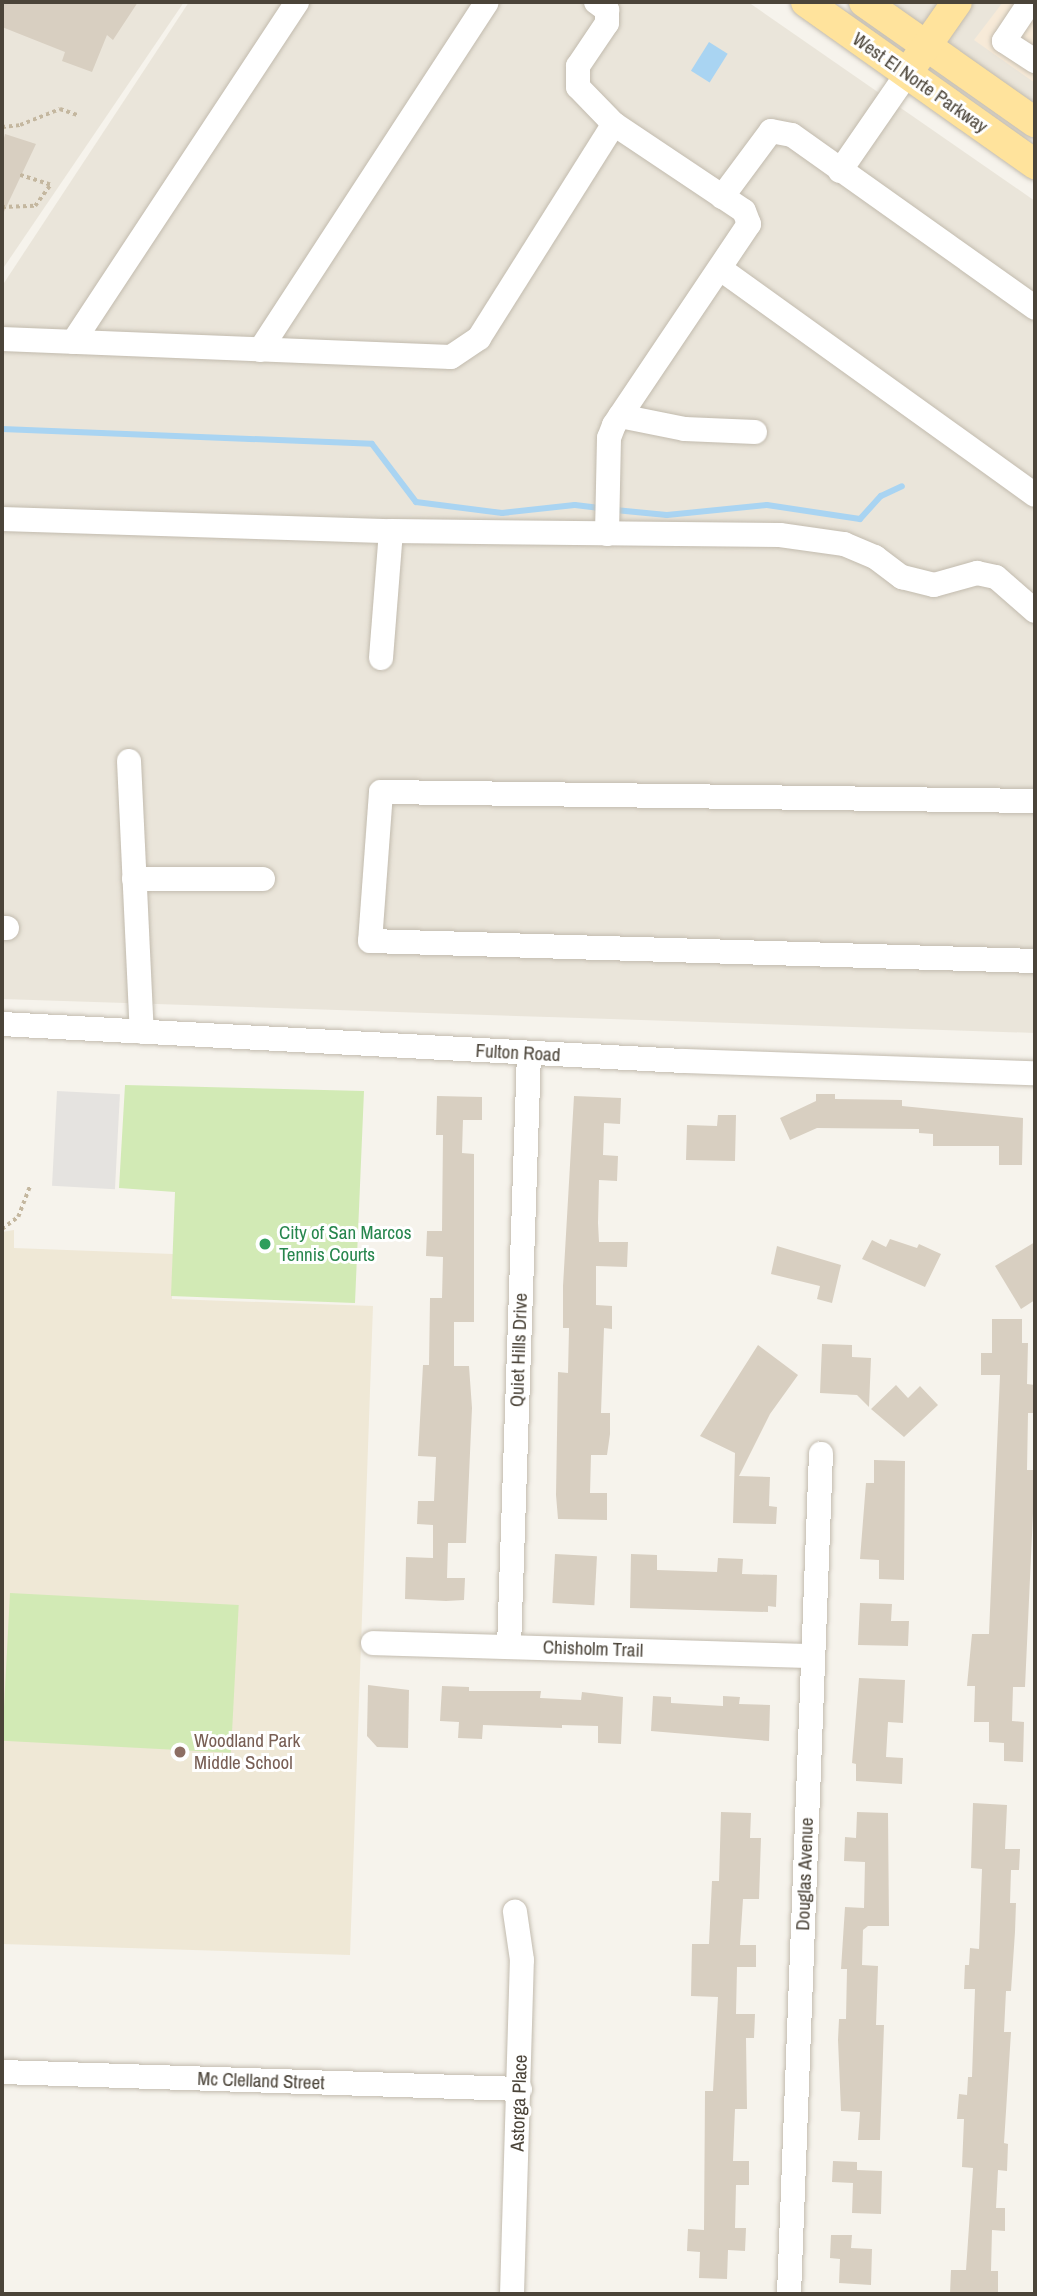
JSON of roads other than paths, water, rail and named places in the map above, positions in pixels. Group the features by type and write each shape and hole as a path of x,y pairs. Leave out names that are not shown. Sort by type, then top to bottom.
{"main road":[{"name":"West El Norte Parkway","path":"806,2 1035,164"},
{"name":"West El Norte Parkway","path":"864,2 1035,122"},
{"path":"907,74 957,2"}],"street":[{"path":"73,342 297,2"},
{"path":"260,350 487,2"},
{"path":"596,2 607,10 607,23 578,66 578,87 614,124 744,211 748,224 722,270 620,416 609,438 608,517"},
{"path":"1030,2 1003,41 1035,61"},
{"path":"840,171 907,74"},
{"path":"2,339 451,357 479,338 614,124"},
{"path":"722,197 771,131 792,135 1035,308"},
{"path":"722,270 1035,495"},
{"path":"620,416 685,429 755,432"},
{"path":"2,519 391,531 608,517 844,544 876,558 902,577 934,585 977,573 996,577 1035,611"},
{"path":"381,657 391,531"},
{"path":"129,761 142,1032"},
{"path":"1035,801 381,792 370,941 1035,961"},
{"path":"134,879 263,879"},
{"name":"Fulton Road","path":"2,1024 529,1053 1035,1073"},
{"name":"Quiet Hills Drive","path":"509,1647 529,1053"},
{"name":"Douglas Avenue","path":"789,2294 821,1454"},
{"name":"Chisholm Trail","path":"373,1643 813,1656"},
{"name":"Astorga Place","path":"512,2294 522,1960 515,1912"},
{"name":"Mc Clelland Street","path":"2,2072 520,2089"}],"water":[{"path":"709,42 728,54 710,82 691,71"}],"waterway":[{"path":"2,429 372,444 416,502 502,513 575,505 600,508"},
{"path":"615,510 667,515 767,505 860,519 881,496 902,486"}],"place":[{"name":"City of San Marcos Tennis Courts","path":"265,1244"},
{"name":"Woodland Park Middle School","path":"180,1752"}]}
